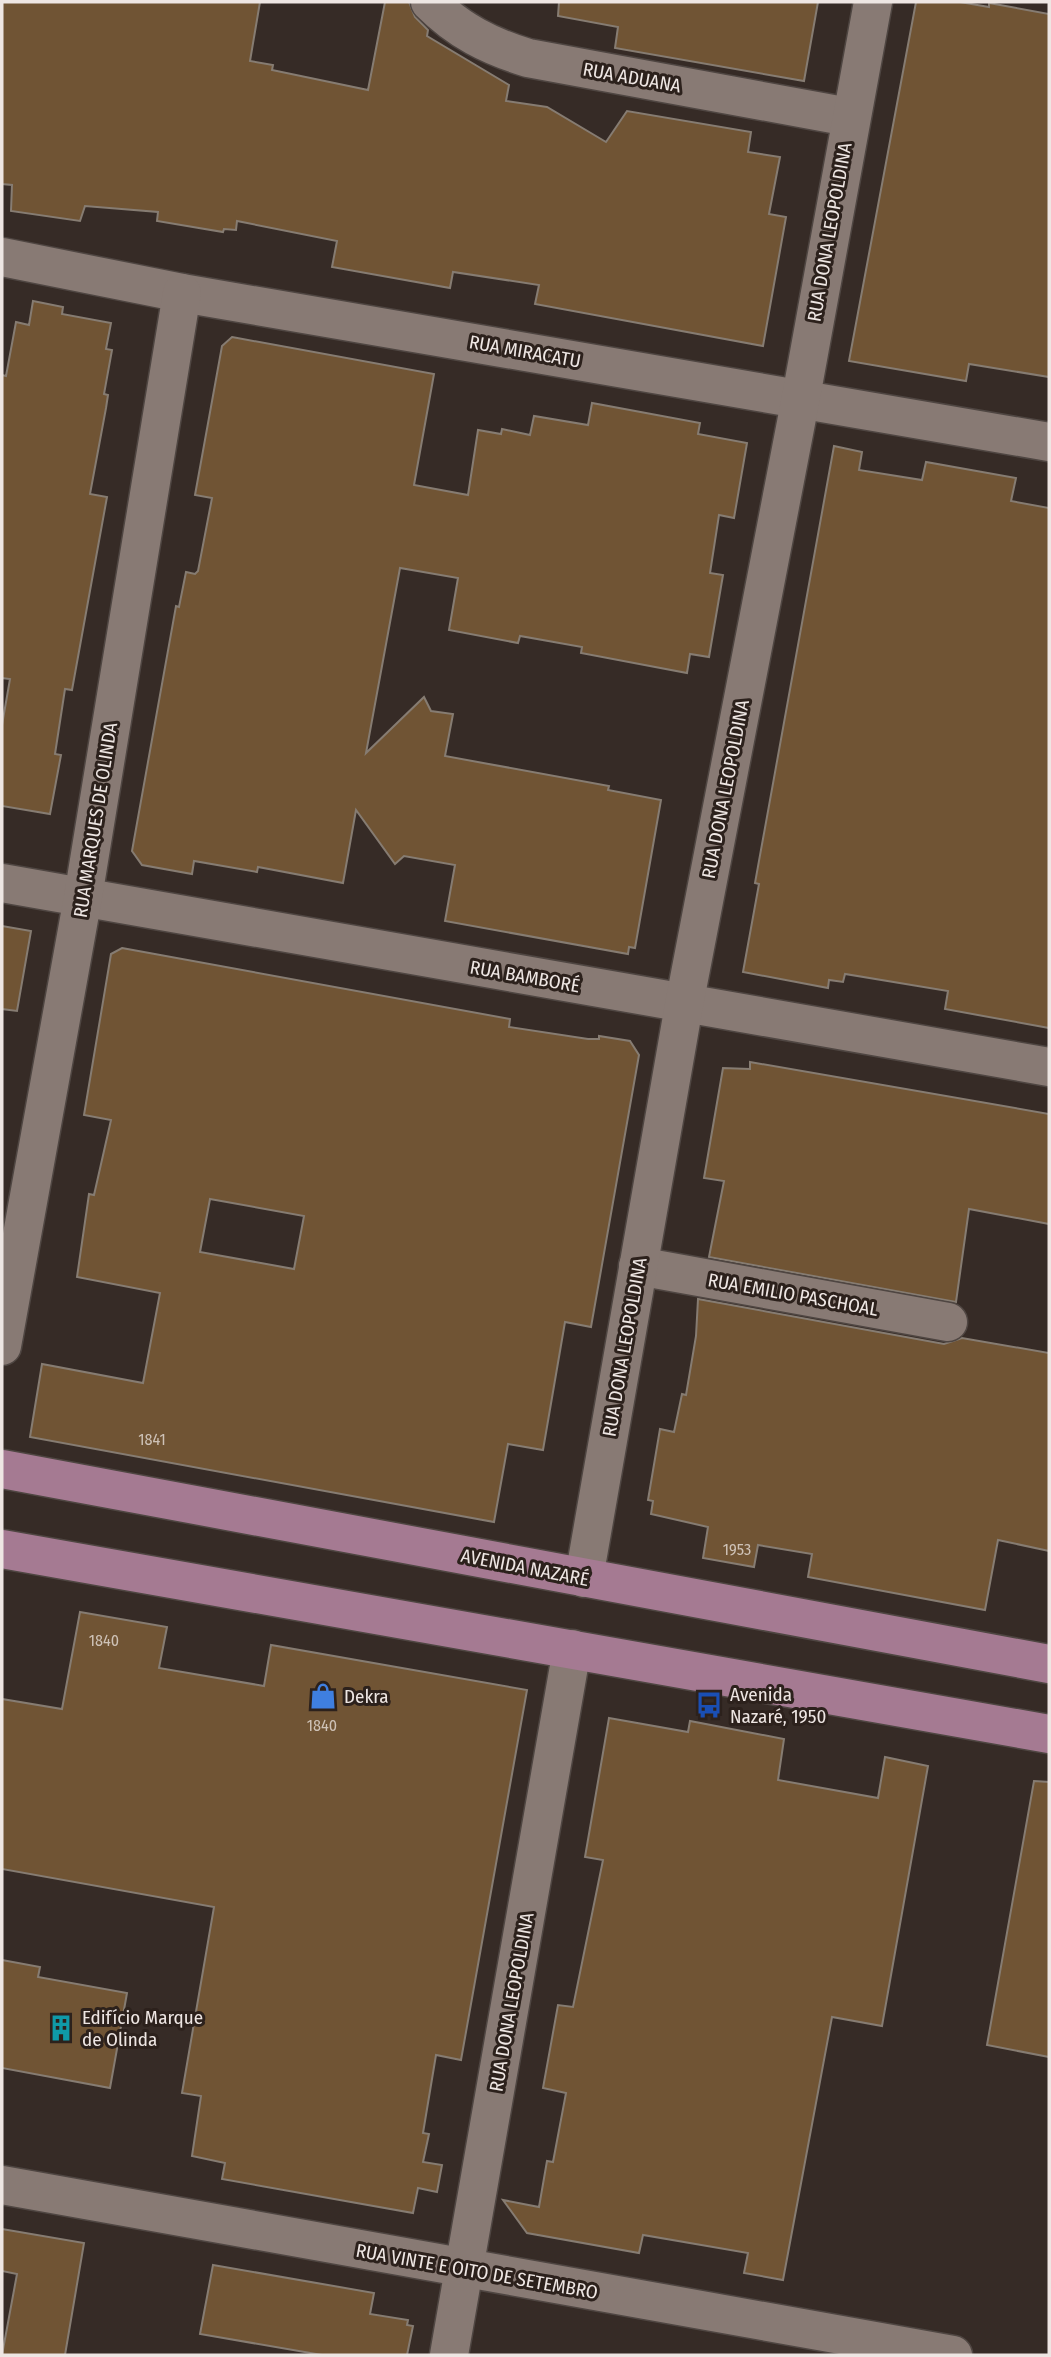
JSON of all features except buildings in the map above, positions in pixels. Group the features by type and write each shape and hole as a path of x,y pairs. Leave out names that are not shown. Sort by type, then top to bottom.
{"main road":[{"name":"AVENIDA NAZARÉ","path":"2,1469 1049,1664"},
{"path":"2,1549 1049,1734"}],"street":[{"name":"RUA ADUANA","path":"430,2 450,22 486,45 528,58 849,117"},
{"name":"RUA DONA LEOPOLDINA","path":"584,1578 684,1005 801,397 849,117 873,2"},
{"name":"RUA MIRACATU","path":"2,257 182,293 801,397 1049,442"},
{"name":"RUA MARQUES DE OLINDA","path":"2,1346 83,897 182,293"},
{"name":"RUA BAMBORÉ","path":"2,883 684,1005 1049,1067"},
{"name":"RUA EMILIO PASCHOAL","path":"638,1266 948,1322"},
{"name":"RUA DONA LEOPOLDINA","path":"449,2355 572,1649"},
{"name":"RUA VINTE E OITO DE SETEMBRO","path":"2,2185 953,2355"}],"place":[{"name":"Dekra","path":"323,1696"},
{"name":"Avenida Nazaré, 1950","path":"709,1705"},
{"name":"Edifício Marque de Olinda","path":"61,2028"}]}
